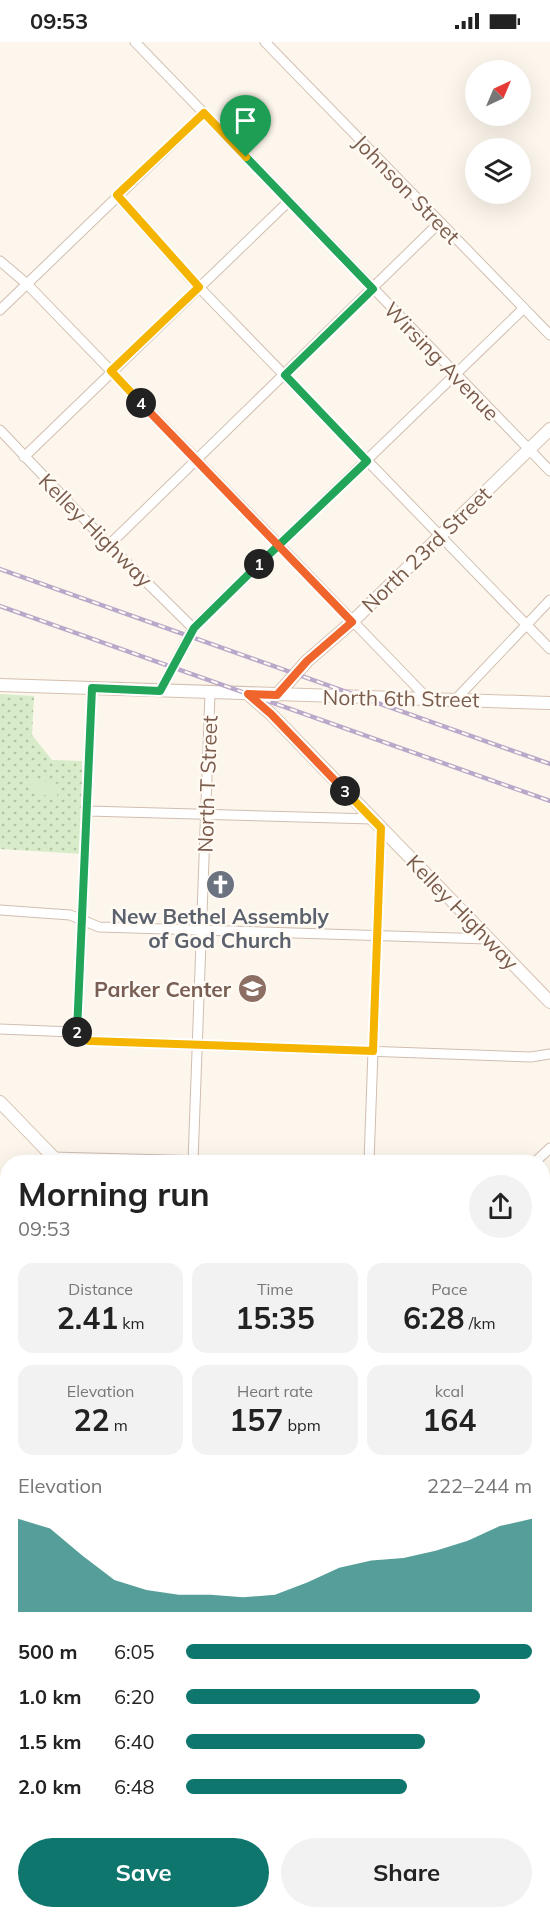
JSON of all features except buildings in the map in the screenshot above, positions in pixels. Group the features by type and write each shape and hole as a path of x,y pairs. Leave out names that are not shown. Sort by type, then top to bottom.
{"street":[{"name":"Wirsing Avenue","path":"135,42 550,471"},
{"name":"Johnson Street","path":"265,42 550,335"},
{"path":"0,310 204,113"},
{"path":"117,195 199,287 550,649"},
{"path":"24,457 288,201"},
{"path":"109,545 439,223"},
{"path":"0,261 27,284 427,699"},
{"path":"160,691 191,632 524,308"},
{"name":"North 23rd Street","path":"277,695 307,661 352,622 550,429"},
{"name":"Kelley Highway","path":"0,430 191,632"},
{"path":"456,699 550,600"},
{"name":"North 6th Street","path":"0,685 550,703"},
{"path":"76,1033 92,688"},
{"name":"North T Street","path":"193,1155 210,693"},
{"name":"Kelley Highway","path":"248,694 271,714 550,1002"},
{"path":"88,811 206,814 377,824 377,937 369,1155"},
{"path":"0,910 45,912 82,919 99,927 488,939"},
{"path":"0,1029 76,1033 90,1041 531,1057 550,1054"},
{"path":"3,1108 50,1155"}],"green space":[{"path":"0,694 34,696 32,735 52,760 82,761 82,854 0,849"},
{"path":"31,780 59,784 57,797 29,793"}],"railway":[{"path":"0,569 550,764"},
{"path":"0,606 550,801"}],"place":[{"name":"New Bethel Assembly of God Church","path":"220,885"},
{"name":"Parker Center","path":"252,989"}],"route":[{"path":"246,157 204,113 117,195 199,287 111,371 279,545 352,622 307,661 277,695 248,694 271,714 381,828 373,1051 368,1049 90,1041 76,1033 92,688 160,691 194,628 279,545 367,461 285,375 373,289 246,157"}]}
